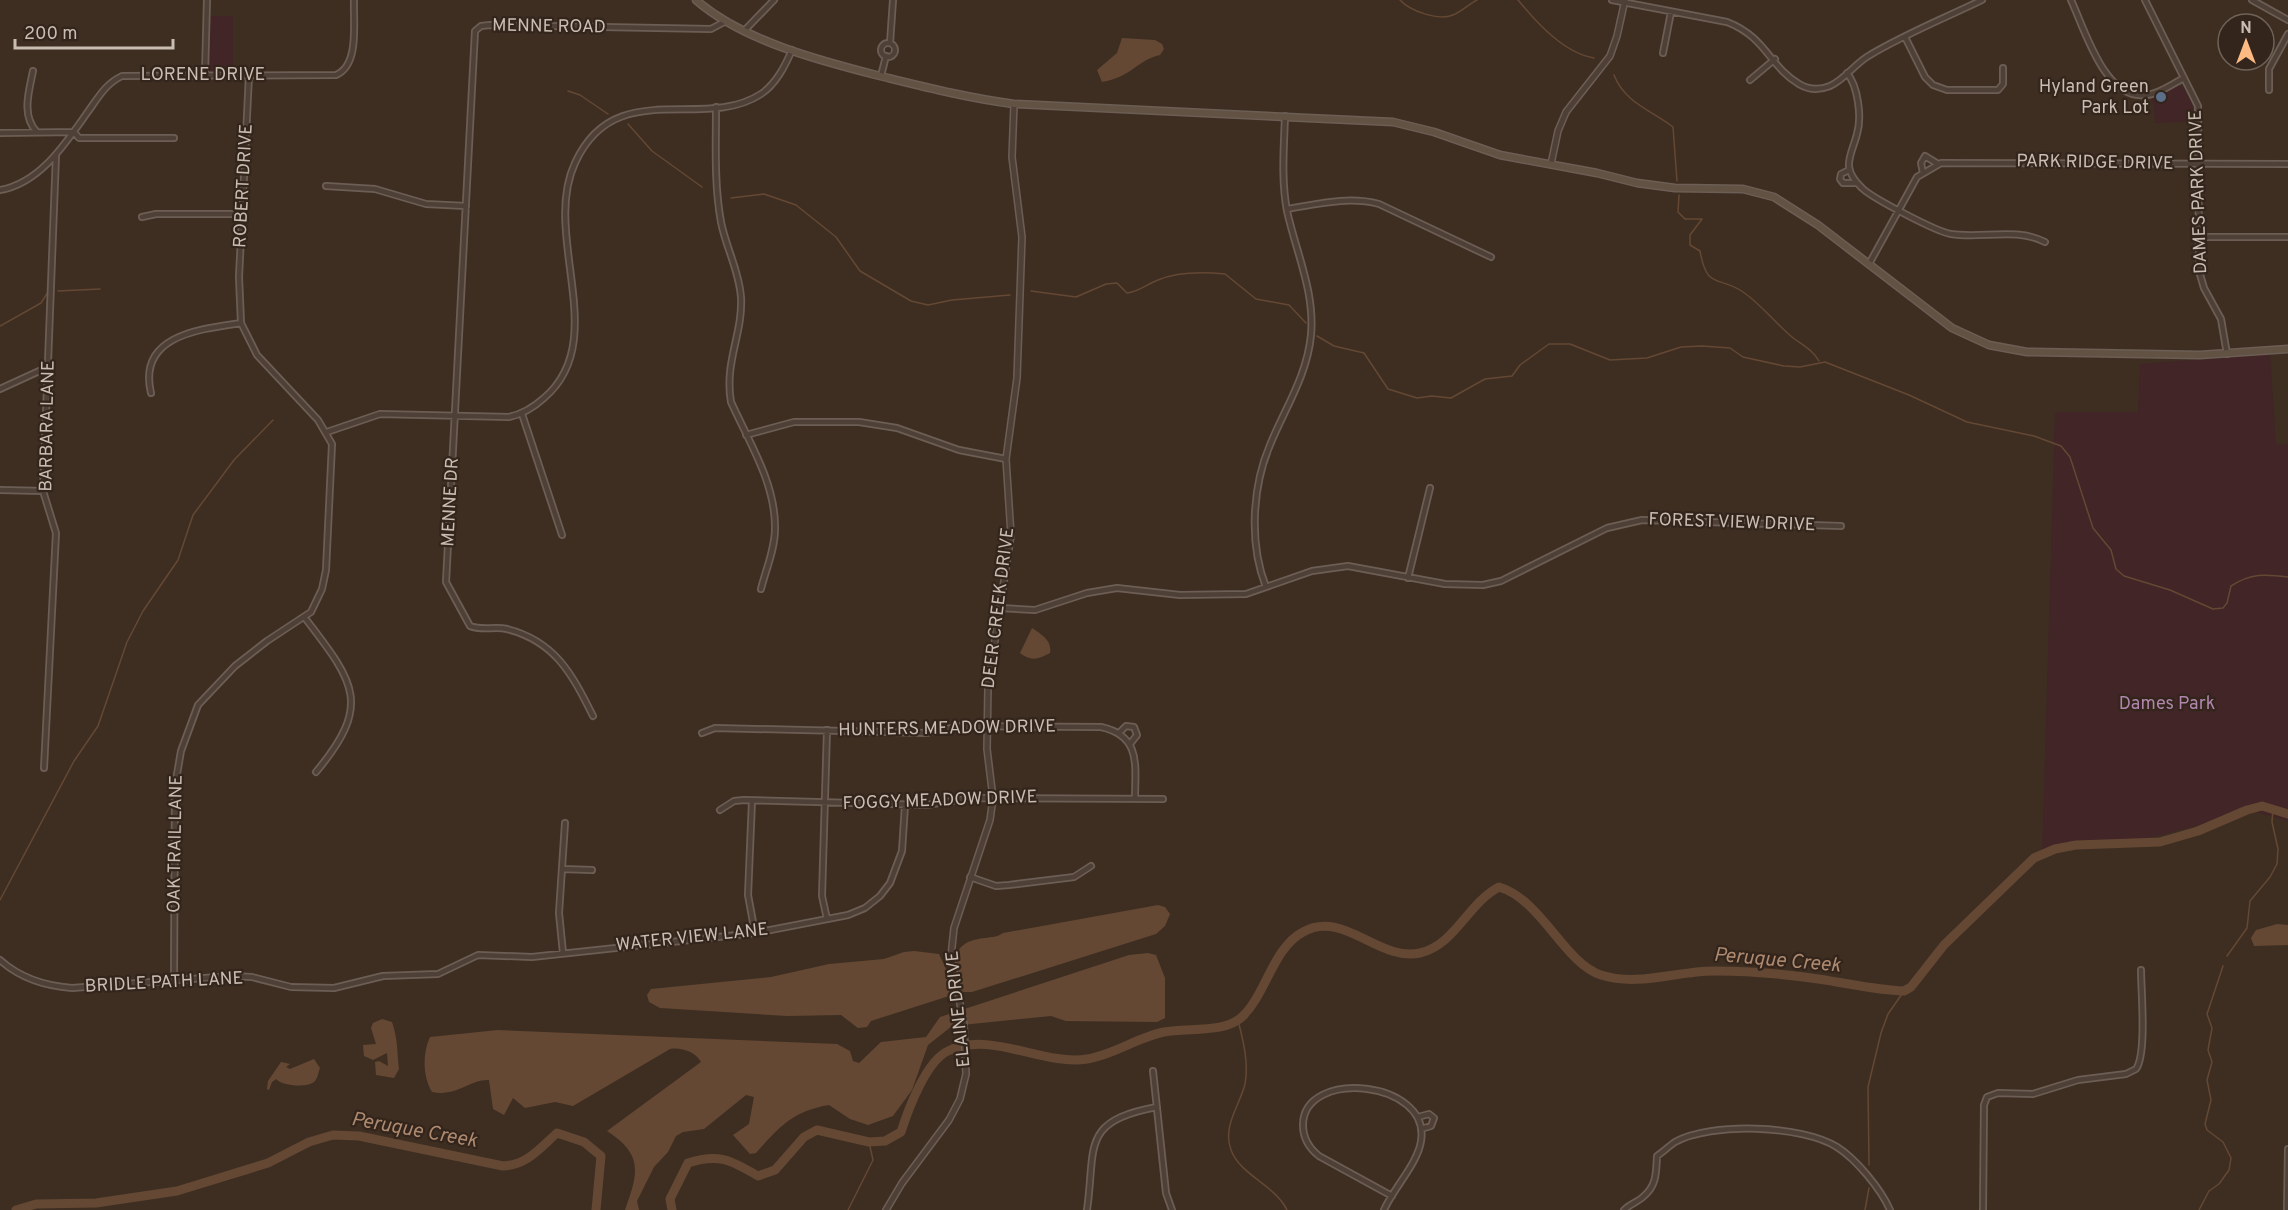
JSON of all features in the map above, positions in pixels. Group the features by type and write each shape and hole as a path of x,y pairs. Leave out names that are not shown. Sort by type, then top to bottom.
{"main road":[{"path":"696,0 726,21 792,50 958,96 1014,104 1393,122 1434,132 1500,155 1655,186 1720,188 1759,193 1802,213 1952,328 1989,345 2045,352 2227,354 2288,349"}],"street":[{"path":"205,74 207,0"},
{"name":"LORENE DRIVE","path":"0,190 23,183 56,155 105,88 122,76 336,75 345,72 351,58 354,0"},
{"path":"746,30 774,0"},
{"path":"881,76 886,57 894,52 890,44 893,0"},
{"path":"1612,0 1743,28 1756,38 1791,78 1810,89 1831,86 1866,57 1982,0"},
{"path":"2071,0 2108,78 2118,89 2146,95 2184,78"},
{"name":"DAMES PARK DRIVE","path":"2145,0 2198,106 2201,279 2221,319 2227,354"},
{"path":"2252,0 2288,20"},
{"path":"1551,164 1558,131 1566,112 1610,56 1617,36 1624,1"},
{"path":"1663,53 1671,12"},
{"name":"MENNE ROAD","path":"466,206 474,53 476,31 481,26 711,28 726,21"},
{"path":"2269,90 2270,69 2288,34"},
{"path":"1905,37 1925,77 1940,88 1998,90 2003,84 2003,68"},
{"path":"886,57 882,53 882,47 890,44"},
{"path":"327,432 380,414 495,418 522,414 555,389 564,376 574,347 574,312 564,196 577,159 596,135 625,116 646,110 734,105 761,94 780,74 792,50"},
{"path":"1750,80 1775,59"},
{"path":"33,71 27,115 31,126 37,132"},
{"path":"1846,73 1857,89 1858,133 1849,155 1849,170 1864,190 1952,234 2031,235 2045,242"},
{"name":"ROBERT DRIVE","path":"239,297 249,75"},
{"name":"DEER CREEK DRIVE","path":"954,928 990,820 993,798 987,726 988,686 1011,535 1006,459 1017,378 1022,237 1012,157 1014,104"},
{"path":"716,107 719,210 740,280 741,302 730,358 729,391 731,402 771,493 775,513 775,532 761,588"},
{"path":"1266,587 1258,567 1256,498 1269,446 1297,390 1307,362 1311,334 1308,284 1287,209 1283,186 1285,116"},
{"path":"0,133 74,132 79,138 174,138"},
{"name":"BARBARA LANE","path":"44,768 56,533 43,491 56,155"},
{"name":"PARK RIDGE DRIVE","path":"1923,173 1921,164 1925,156 1938,164"},
{"name":"PARK RIDGE DRIVE","path":"1869,264 1911,187 1923,173 1938,164 1955,161 2288,164"},
{"path":"1849,170 1841,174 1840,179 1843,183 1857,183"},
{"path":"326,186 375,189 426,204 466,206"},
{"path":"1287,209 1352,199 1365,200 1379,204 1491,257"},
{"name":"MENNE DR","path":"466,206 446,582 448,590 470,626 477,629 502,627 543,642 570,675 593,716"},
{"path":"142,217 156,214 243,214"},
{"path":"2199,237 2288,237"},
{"name":"OAK TRAIL LANE","path":"174,980 175,804 181,751 198,705 235,666 259,647 305,618 316,605 326,570 332,444 327,432 298,396 257,355 241,323 239,297"},
{"path":"151,393 148,374 163,347 189,331 241,323"},
{"path":"0,389 48,368"},
{"path":"522,414 562,535"},
{"path":"746,435 794,422 859,422 897,428 958,450 1006,459"},
{"path":"1408,578 1430,488"},
{"path":"0,490 43,491"},
{"name":"FOREST VIEW DRIVE","path":"1000,608 1035,610 1110,588 1180,595 1246,594 1312,571 1348,566 1408,578 1466,586 1501,581 1607,528 1642,520 1841,526"},
{"path":"305,618 345,676 351,700 347,729 316,772"},
{"name":"HUNTERS MEADOW DRIVE","path":"702,734 715,728 926,733 962,726 1101,727 1119,733 1126,726 1134,727 1137,735 1130,744 1135,754 1135,799"},
{"path":"826,919 822,896 827,730"},
{"path":"1119,733 1130,744"},
{"name":"FOGGY MEADOW DRIVE","path":"720,810 734,801 926,805 958,799 993,798 1163,799"},
{"path":"752,801 748,895 755,933"},
{"name":"WATER VIEW LANE","path":"405,973 438,974 478,956 532,957 755,933 826,919 865,908 880,896 890,883 902,851 905,805"},
{"path":"563,953 559,924 565,822"},
{"path":"970,877 996,886 1009,885 1074,877 1091,866"},
{"path":"562,869 591,870"},
{"name":"ELAINE DRIVE","path":"886,1210 902,1184 935,1140 960,1099 966,1074 964,1025 951,956 954,928"},
{"name":"BRIDLE PATH LANE","path":"0,960 23,976 51,986 72,988 252,977 291,987 315,990 405,973"},
{"path":"1983,1210 1984,1105 1987,1097 1998,1093 2033,1094 2078,1080 2126,1074 2136,1069 2140,1060 2142,1034 2141,970"},
{"path":"1153,1071 1166,1193 1172,1210"},
{"path":"1384,1210 1392,1196 1419,1148 1421,1129 1418,1117 1407,1104 1376,1090 1330,1090 1311,1102 1304,1116 1304,1137 1313,1151 1392,1196"},
{"path":"1087,1210 1090,1157 1099,1134 1121,1116 1157,1107"},
{"path":"1418,1117 1430,1114 1434,1118 1431,1126 1421,1129"},
{"path":"1624,1210 1651,1188 1657,1177 1657,1156 1676,1142 1695,1135 1762,1128 1811,1137 1837,1147 1864,1172 1885,1197 1890,1210"},
{"path":"2287,1210 2288,1149"}],"green space":[{"path":"209,16 233,16 233,73 207,72"},
{"path":"2177,85 2183,87 2191,101 2196,121 2155,123 2154,107 2150,97"},
{"name":"Dames Park","path":"2270,354 2276,445 2288,444 2288,821 2251,811 2147,839 2071,843 2042,855 2055,412 2138,412 2140,364"}],"shaded area":[{"path":"1122,38 1155,40 1162,44 1164,49 1160,55 1146,60 1120,77 1102,82 1097,70 1117,53"},
{"path":"1032,628 1048,641 1050,648 1050,653 1035,659 1020,653"},
{"path":"1158,905 1165,907 1170,914 1165,926 1156,934 972,992 963,992 960,989 956,969 957,954 960,948 974,940"},
{"path":"2277,924 2288,925 2288,945 2254,946 2251,938 2256,930"},
{"path":"914,951 939,954 952,982 949,996 871,1021 867,1027 858,1028 841,1015 787,1016 660,1008 649,1002 647,995 651,989 771,977 829,964 884,959"},
{"path":"1148,953 1156,955 1165,978 1165,1018 1157,1022 1066,1021 1051,1016 952,1026 928,1045 912,1090 893,1116 868,1125 850,1119 829,1105 817,1108 788,1121 756,1153 750,1154 733,1135 749,1124 754,1097 746,1095 704,1129 683,1132 676,1136 668,1152 654,1167 637,1201 639,1210 625,1210 635,1175 632,1157 627,1148 607,1131 701,1062 692,1053 670,1049 573,1106 555,1102 525,1108 513,1098 504,1115 493,1109 489,1080 482,1080 449,1092 432,1092 425,1072 427,1044 430,1037 498,1030 837,1044 850,1051 853,1061 859,1063 881,1042 926,1037 940,1017 1129,955"},
{"path":"382,1019 392,1022 395,1034 399,1069 394,1078 376,1075 375,1062 379,1061 388,1066 387,1053 373,1060 364,1056 363,1045 376,1044 371,1028 373,1023"},
{"path":"314,1059 320,1068 314,1082 294,1085 276,1079 269,1090 267,1089 268,1081 281,1062 290,1064 286,1067 290,1069"}],"waterway":[{"path":"1400,0 1417,11 1440,17 1456,14 1477,0"},
{"path":"1518,0 1542,27 1562,44 1594,58"},
{"path":"1614,75 1625,93 1673,127 1677,181"},
{"path":"568,91 580,95 608,114"},
{"path":"628,124 652,151 702,187"},
{"path":"731,198 764,194 796,205 836,237 860,271 911,301 928,305 952,300 1010,295"},
{"path":"1679,195 1678,212 1685,219 1702,219 1690,235 1690,245 1700,251 1706,272 1710,277 1735,287 1750,297 1819,361"},
{"path":"1031,291 1076,297 1106,284 1117,283 1127,293 1174,275 1225,274 1256,299 1289,305 1306,323"},
{"path":"58,291 100,289"},
{"path":"0,326 41,303 48,292"},
{"path":"1317,336 1334,346 1364,353 1388,389 1417,398 1432,396 1451,398 1485,379 1512,376 1520,365 1549,344 1570,344 1610,360 1647,358 1681,347 1702,346 1730,348 1743,357 1784,366 1800,367 1825,362 1909,395 1967,422 2034,436 2061,446 2070,457 2093,528 2111,550 2116,569 2124,576 2170,590 2213,609 2223,608 2227,603 2231,586 2245,579 2265,575 2288,577"},
{"path":"0,900 74,761 98,726 127,642 143,611 178,560 193,515 234,460 273,420"},
{"name":"Peruque Creek","path":"672,1210 670,1199 688,1163 716,1158 732,1162 758,1176 775,1170 804,1137 817,1130 869,1142 885,1141 901,1132 925,1075 940,1056 948,1051 982,1044 1052,1058 1087,1059 1106,1054 1154,1034 1216,1028 1235,1022 1251,1006 1284,948 1303,932 1318,927 1332,927 1347,931 1390,950 1405,954 1420,953 1443,942 1478,903 1499,887 1528,904 1576,958 1588,969 1601,975 1643,979 1714,971 1753,972 1904,991 1911,987 1944,945 2034,858 2055,849 2076,845 2160,842 2198,831 2262,806 2288,814"},
{"path":"2227,956 2247,928 2250,901 2270,877 2277,864 2278,849 2272,822 2273,808"},
{"path":"2199,1210 2209,1191 2219,1184 2229,1170 2231,1158 2223,1142 2207,1130 2205,1124 2211,1100 2207,1080 2212,1062 2208,1050 2212,1028 2207,1014 2223,966"},
{"path":"1869,1165 1868,1087 1888,1014 1904,991"},
{"path":"1238,1020 1245,1052 1246,1076 1243,1092 1230,1124 1231,1150 1235,1159 1282,1201 1287,1210"},
{"name":"Peruque Creek","path":"16,1210 36,1204 96,1203 177,1191 268,1163 309,1142 333,1135 359,1136 503,1166 526,1159 557,1133 584,1142 601,1156 596,1210"},
{"path":"848,1210 873,1160 869,1142"},
{"path":"1865,1210 1869,1188"}],"place":[{"name":"Hyland Green Park Lot","path":"2161,97"}]}
